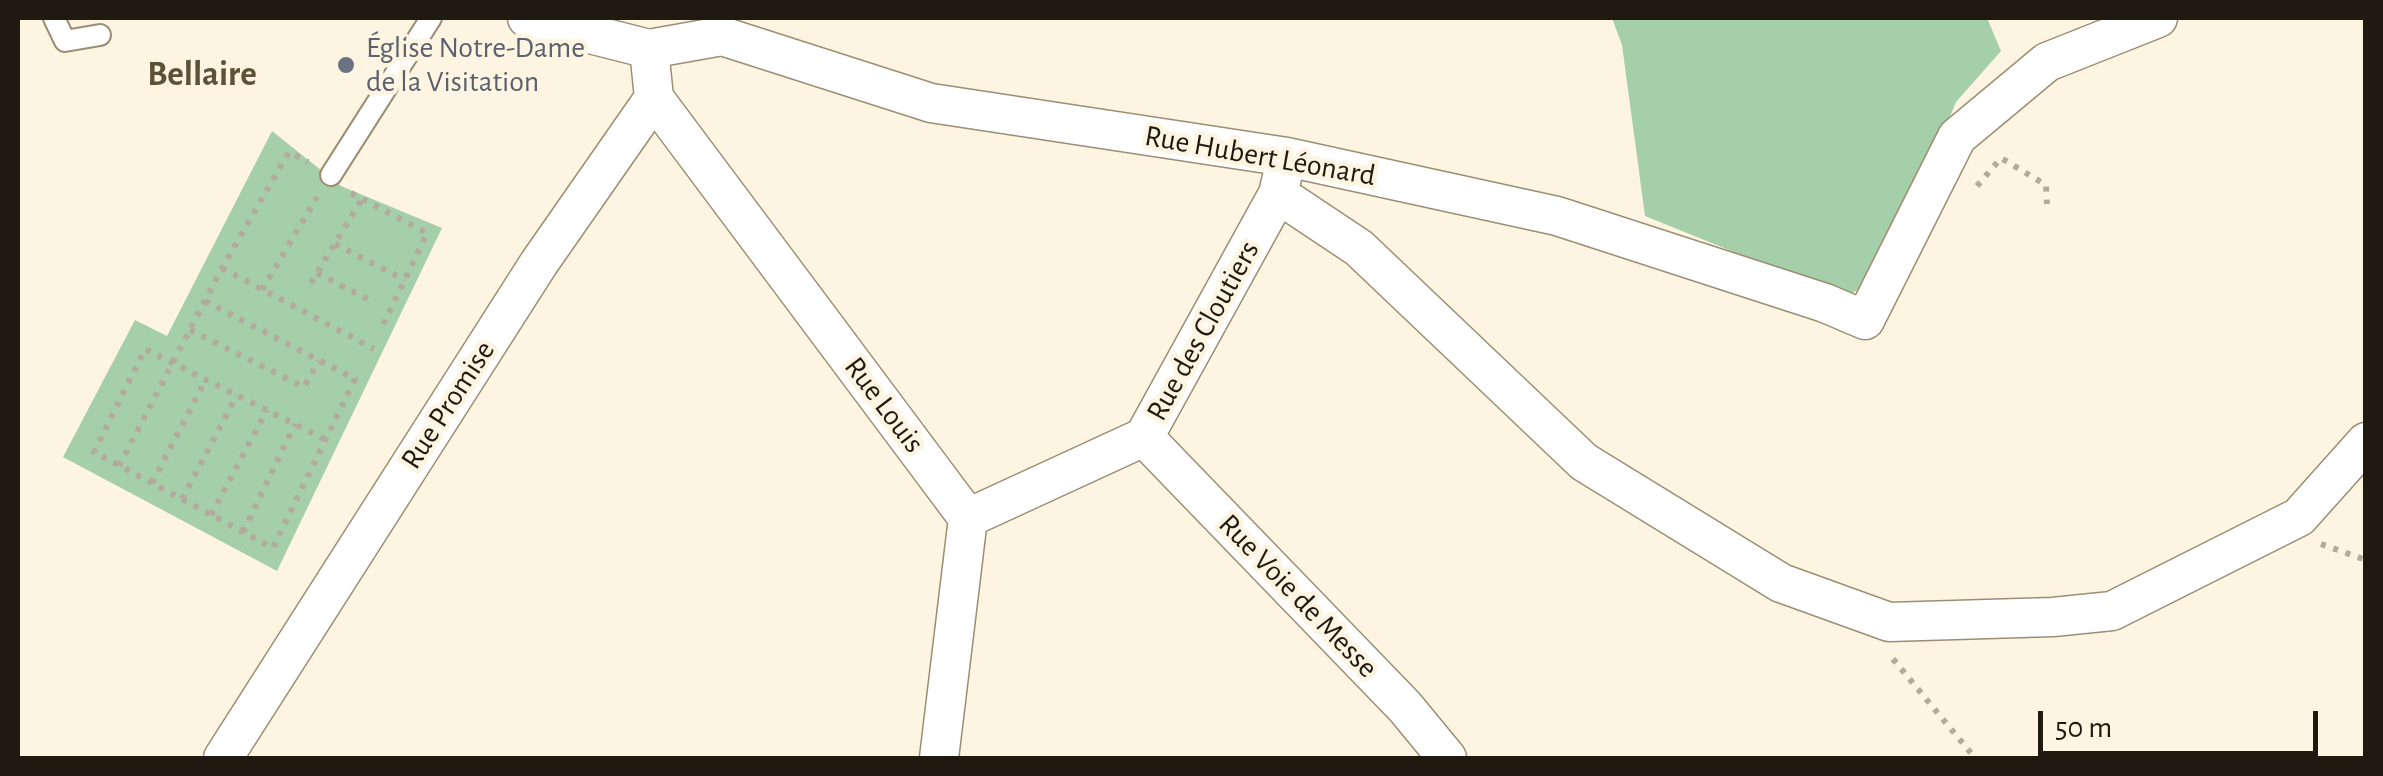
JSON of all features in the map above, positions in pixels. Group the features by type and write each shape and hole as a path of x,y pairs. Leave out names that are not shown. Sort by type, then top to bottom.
{"street":[{"path":"527,18 648,49 654,98"},
{"name":"Rue Hubert Léonard","path":"648,49 722,36 930,102 1287,156 1558,216 1865,320 1957,137 2047,62 2158,18"},
{"name":"Rue Louis","path":"654,98 968,518"},
{"name":"Rue Promise","path":"223,758 539,263 654,98"},
{"name":"Rue des Cloutiers","path":"968,518 1144,437 1278,194 1287,156"},
{"path":"1278,194 1359,248 1584,462 1781,583 1889,622 2112,612 2299,516 2366,442"},
{"name":"Rue Voie de Messe","path":"1144,437 1405,708 1447,758"},
{"path":"938,758 968,518"}],"lane":[{"path":"54,18 65,41 100,35"},
{"path":"329,178 432,18"}],"path":[{"path":"120,466 204,301 288,152 362,199 427,233 382,326"},
{"path":"1965,199 2001,158 2046,184 2047,204"},
{"path":"262,290 329,178"},
{"path":"311,283 362,199"},
{"path":"335,244 405,280"},
{"path":"222,268 374,348"},
{"path":"317,273 370,300"},
{"path":"204,301 355,379 326,440 273,548 94,452 145,348 326,440"},
{"path":"190,330 304,386 320,361"},
{"path":"152,483 206,380"},
{"path":"182,500 237,395"},
{"path":"211,514 267,410"},
{"path":"243,532 295,424"},
{"path":"1868,614 1892,657 1976,758"}],"green space":[{"path":"1612,18 1987,18 2001,51 1956,102 1886,274 1845,297 1645,216 1622,45"},
{"path":"272,131 341,186 442,228 277,571 63,457 135,320 167,336"}],"place":[{"name":"Église Notre-Dame de la Visitation","path":"346,65"}],"district":[{"name":"Bellaire","path":"202,74"}]}
